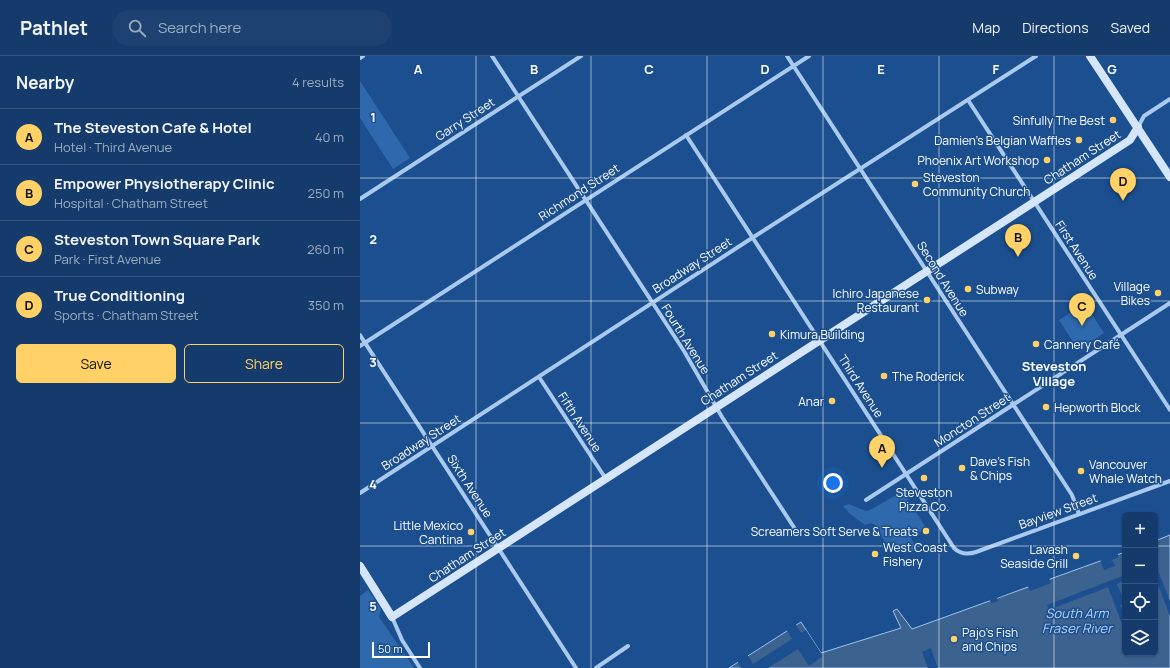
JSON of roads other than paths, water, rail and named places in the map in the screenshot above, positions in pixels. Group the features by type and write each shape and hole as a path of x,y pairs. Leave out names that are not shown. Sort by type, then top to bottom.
{"street":[{"name":"Fourth Avenue","path":"492,56 684,351 716,407 797,532"},
{"name":"Garry Street","path":"360,199 581,56"},
{"name":"Second Avenue","path":"787,56 1072,495 1079,514"},
{"name":"Richmond Street","path":"360,346 809,56"},
{"name":"Broadway Street","path":"360,493 752,238 1036,56"},
{"path":"1090,56 1170,177"},
{"name":"Chatham Street","path":"392,617 1130,140 1144,116 1170,99"},
{"name":"First Avenue","path":"968,100 1113,325 1122,335 1170,410"},
{"name":"Third Avenue","path":"686,136 954,548"},
{"name":"Moncton Street","path":"866,500 1170,304"},
{"name":"Sixth Avenue","path":"360,334 576,668"},
{"name":"Fifth Avenue","path":"539,377 606,479"},
{"name":"Bayview Street","path":"954,548 958,552 970,554 1170,481"},
{"path":"360,566 392,617 402,640 420,668"},
{"path":"596,668 628,646"}],"water":[{"name":"South Arm Fraser River","path":"1170,535 1170,668 729,668 801,622 821,653 901,628 893,611 897,609 912,629 1122,553 1122,656 1158,656 1158,540"}],"place":[{"name":"Sinfully The Best","path":"1113,120"},
{"name":"Damien's Belgian Waffles","path":"1079,140"},
{"name":"Phoenix Art Workshop","path":"1047,160"},
{"name":"Steveston Community Church","path":"915,184"},
{"name":"True Conditioning","path":"1123,201"},
{"name":"Empower Physiotherapy Clinic","path":"1018,257"},
{"name":"Subway","path":"968,289"},
{"name":"Village Bikes","path":"1158,293"},
{"name":"Ichiro Japanese Restaurant","path":"927,300"},
{"name":"Steveston Town Square Park","path":"1082,326"},
{"name":"Kimura Building","path":"772,334"},
{"name":"Cannery Café","path":"1036,344"},
{"name":"The Roderick","path":"884,376"},
{"name":"Anar","path":"832,401"},
{"name":"Hepworth Block","path":"1046,407"},
{"name":"The Steveston Cafe & Hotel","path":"882,468"},
{"name":"Dave's Fish & Chips","path":"962,468"},
{"name":"Vancouver Whale Watch","path":"1081,471"},
{"name":"Steveston Pizza Co.","path":"924,478"},
{"name":"Screamers Soft Serve & Treats","path":"926,531"},
{"name":"Little Mexico Cantina","path":"471,532"},
{"name":"West Coast Fishery","path":"875,554"},
{"name":"Lavash Seaside Grill","path":"1076,556"},
{"name":"Pajo's Fish and Chips","path":"954,639"}],"district":[{"name":"Steveston Village","path":"1054,374"}]}
